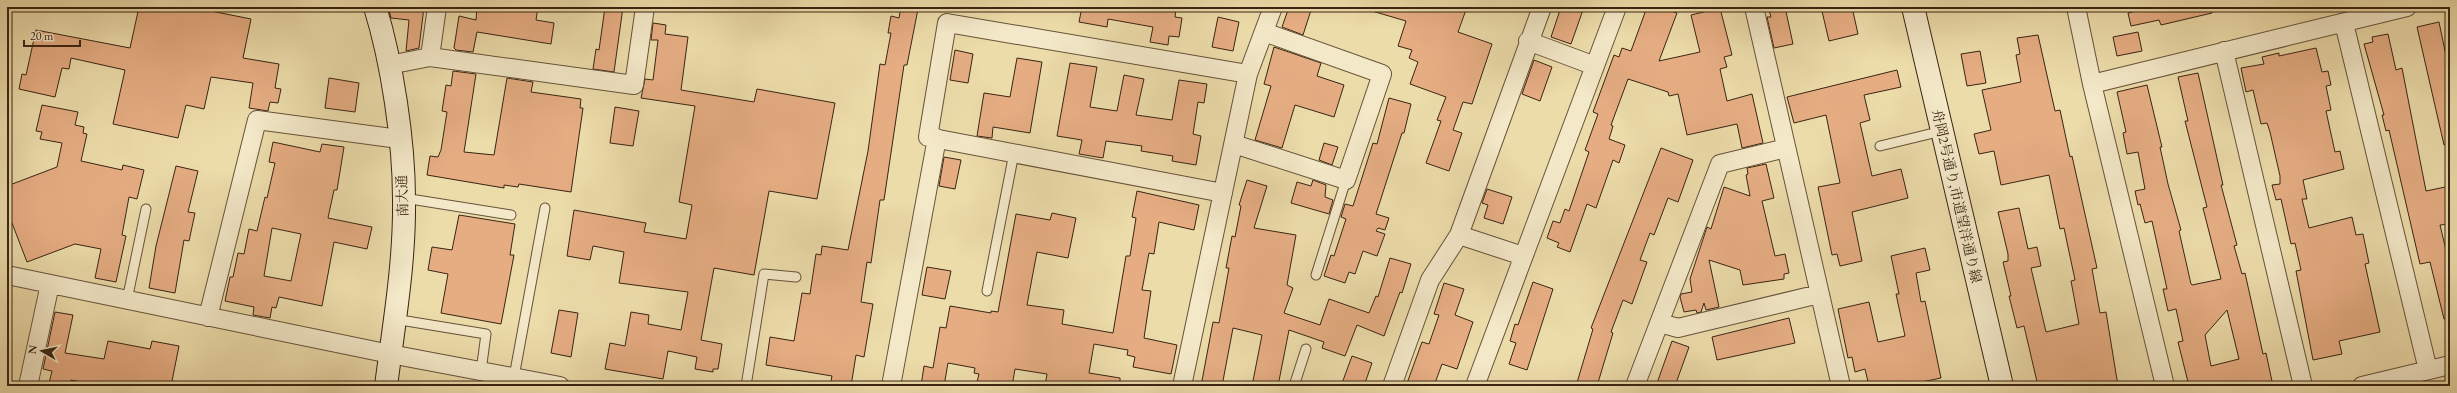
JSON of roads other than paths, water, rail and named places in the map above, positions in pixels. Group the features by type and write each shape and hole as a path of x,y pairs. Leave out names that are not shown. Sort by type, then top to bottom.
{"street":[{"name":"南大通","path":"375,7 389,65 399,139 404,198 402,257 386,386"},
{"path":"430,57 437,7"},
{"path":"389,65 430,57 634,85 645,7"},
{"path":"1182,386 1248,74 1273,7"},
{"path":"1392,386 1430,280 1459,235 1528,41 1542,7"},
{"path":"1475,386 1617,7"},
{"path":"1754,7 1841,386"},
{"name":"舟岡2号通り,市道望洋通り線","path":"1913,7 2002,386"},
{"path":"2076,7 2092,84 2165,386"},
{"path":"2092,84 2407,7"},
{"path":"1223,193 928,137 947,23 1248,74"},
{"path":"2344,23 2425,376"},
{"path":"1234,144 1346,180 1382,74 1264,32"},
{"path":"1528,41 1595,66"},
{"path":"2224,51 2303,386"},
{"path":"208,317 257,120 399,139"},
{"path":"891,386 937,138"},
{"path":"1635,386 1720,164 1786,148"},
{"path":"1459,235 1523,256"},
{"path":"7,275 390,354 560,386"},
{"path":"28,386 50,284"},
{"path":"1660,323 1678,328 1820,294"},
{"path":"2362,386 2425,376 2450,365"}],"lane":[{"path":"1880,146 1942,131"},
{"path":"986,291 1014,153"},
{"path":"1316,274 1346,180"},
{"path":"404,198 511,215"},
{"path":"514,378 545,208"},
{"path":"127,300 146,209"},
{"path":"746,386 764,274 796,277"},
{"path":"394,319 486,334 481,371"},
{"path":"1294,386 1306,349"}]}
